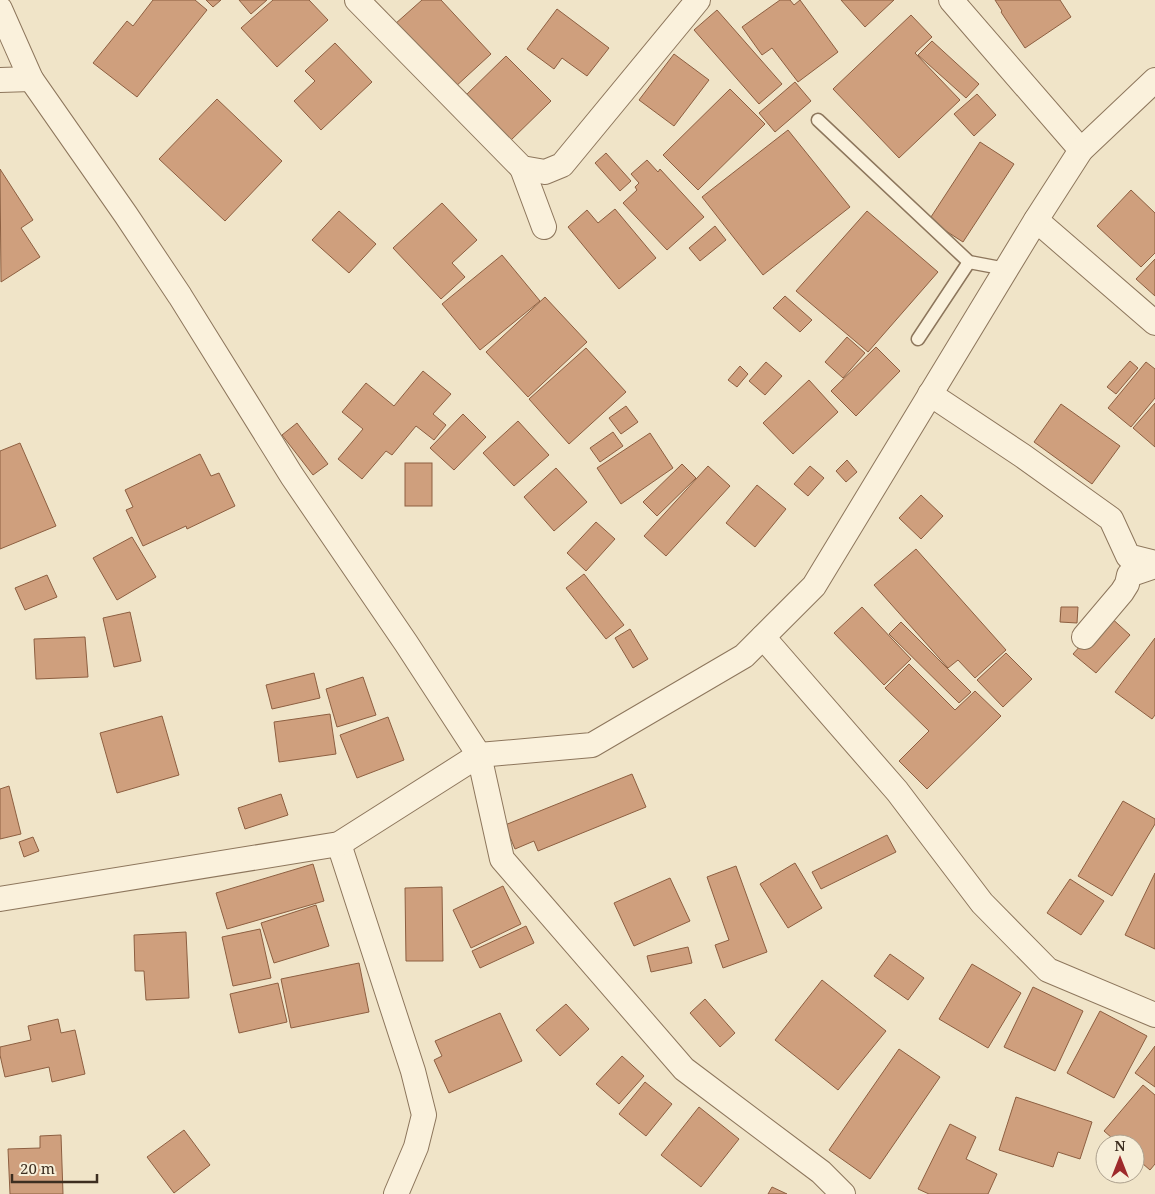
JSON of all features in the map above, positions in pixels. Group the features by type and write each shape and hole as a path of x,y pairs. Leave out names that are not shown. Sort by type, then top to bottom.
{"street":[{"path":"357,0 522,168 544,227"},
{"path":"522,168 545,172 562,165 698,0"},
{"path":"951,0 1081,150"},
{"path":"0,9 32,79 180,296 292,476 406,643 479,755 502,859 684,1069 820,1172 842,1194"},
{"path":"0,80 32,79"},
{"path":"0,899 339,844 479,755 592,745 744,656 814,586 1036,220 1081,150 1155,80"},
{"path":"1036,220 1155,323"},
{"path":"930,394 1023,456 1111,519 1128,556 1155,564"},
{"path":"1084,637 1122,592 1127,584 1129,575 1155,564"},
{"path":"763,637 897,791 982,903 1048,970 1155,1015"},
{"path":"339,844 413,1071 424,1115 416,1147 396,1194"}],"lane":[{"path":"818,120 970,262 1006,269"},
{"path":"918,339 970,262"}],"building":[{"path":"153,0 195,0 207,10 137,97 93,63 127,21 133,26"},
{"path":"206,0 221,0 213,7"},
{"path":"239,0 267,0 251,14"},
{"path":"273,0 309,0 328,20 277,67 241,28"},
{"path":"422,0 441,0 491,54 454,88 395,24"},
{"path":"780,0 790,0 794,5 800,0 838,52 798,82 772,48 762,55 742,27"},
{"path":"841,0 894,0 865,27"},
{"path":"995,0 1060,0 1071,17 1025,48"},
{"path":"557,9 609,48 587,76 562,58 554,69 527,49"},
{"path":"717,10 782,84 759,104 694,30"},
{"path":"911,15 932,37 915,53 960,100 899,158 833,89"},
{"path":"932,41 979,84 966,98 918,55"},
{"path":"335,43 372,82 321,130 294,101 315,81 305,71"},
{"path":"674,54 709,80 674,126 639,100"},
{"path":"506,56 551,101 508,143 463,98"},
{"path":"795,82 811,101 775,132 759,113"},
{"path":"730,89 765,124 698,190 663,155"},
{"path":"977,94 996,115 974,136 954,114"},
{"path":"217,99 282,161 225,221 159,159"},
{"path":"788,130 850,207 763,275 702,197"},
{"path":"980,142 1014,164 963,242 929,220"},
{"path":"606,153 631,181 620,191 595,163"},
{"path":"647,160 658,172 660,169 704,217 667,250 623,203 637,190 635,187 639,183 631,174"},
{"path":"0,169 33,220 21,228 40,257 1,282"},
{"path":"1131,190 1155,213 1155,253 1141,267 1097,226"},
{"path":"442,203 477,240 452,263 465,277 441,299 393,248"},
{"path":"615,209 656,258 619,289 568,227 587,210 598,223"},
{"path":"339,211 376,244 349,273 312,240"},
{"path":"867,211 938,272 868,352 796,291"},
{"path":"715,226 726,240 700,261 689,248"},
{"path":"502,255 540,301 480,350 442,304"},
{"path":"1155,259 1155,296 1136,279"},
{"path":"785,296 812,320 800,332 773,308"},
{"path":"545,297 587,342 528,397 486,352"},
{"path":"847,337 865,353 843,378 825,362"},
{"path":"876,347 900,371 856,416 831,391"},
{"path":"586,348 626,392 569,444 529,399"},
{"path":"1130,361 1138,368 1116,394 1107,387"},
{"path":"766,362 782,376 765,395 749,381"},
{"path":"1146,362 1155,369 1155,398 1131,427 1108,408"},
{"path":"740,366 748,374 737,387 728,380"},
{"path":"423,371 451,394 433,414 446,425 434,440 416,426 392,455 386,451 362,479 338,459 363,429 342,412 366,383 394,406"},
{"path":"809,380 838,412 793,454 763,423"},
{"path":"1155,403 1155,447 1133,428"},
{"path":"1061,404 1120,446 1092,484 1034,442"},
{"path":"626,406 638,422 621,434 609,418"},
{"path":"463,414 486,437 454,470 430,448"},
{"path":"518,421 549,455 514,486 483,453"},
{"path":"297,423 328,464 313,475 282,435"},
{"path":"613,432 623,446 600,462 590,448"},
{"path":"650,433 673,468 621,504 597,468"},
{"path":"20,443 56,526 0,549 0,451"},
{"path":"200,454 211,476 219,473 235,506 187,529 186,526 143,546 126,510 133,507 125,490"},
{"path":"847,460 857,472 846,482 836,471"},
{"path":"405,463 432,463 432,506 405,506"},
{"path":"682,464 696,478 657,516 643,502"},
{"path":"708,466 730,486 666,556 644,536"},
{"path":"810,466 824,478 808,496 794,484"},
{"path":"556,468 587,502 554,531 524,497"},
{"path":"757,485 786,509 755,547 726,523"},
{"path":"921,495 943,516 921,539 899,518"},
{"path":"596,522 615,539 586,571 567,553"},
{"path":"132,537 156,577 117,600 93,558"},
{"path":"916,549 1006,650 975,678 958,660 948,668 874,585"},
{"path":"584,574 624,625 606,639 566,588"},
{"path":"47,575 57,597 25,610 15,588"},
{"path":"862,607 911,659 884,685 834,633"},
{"path":"1061,607 1078,607 1077,623 1060,622"},
{"path":"130,612 141,661 114,667 103,618"},
{"path":"1108,615 1130,635 1096,673 1073,654"},
{"path":"901,622 971,692 959,703 889,634"},
{"path":"630,629 648,659 633,668 615,638"},
{"path":"85,637 88,677 36,679 34,639"},
{"path":"1155,638 1155,715 1152,719 1115,692"},
{"path":"1006,653 1032,679 1003,707 977,680"},
{"path":"909,664 955,710 975,691 1001,716 927,789 899,761 929,731 885,688"},
{"path":"314,673 320,698 272,709 266,685"},
{"path":"363,677 376,715 337,727 326,689"},
{"path":"330,714 336,754 279,762 274,722"},
{"path":"162,716 179,775 117,793 100,733"},
{"path":"388,717 404,760 357,778 340,735"},
{"path":"632,774 646,807 538,851 534,841 515,849 505,825"},
{"path":"9,786 21,834 0,839 0,789"},
{"path":"281,794 288,815 245,829 238,808"},
{"path":"1123,801 1155,819 1155,824 1112,896 1078,876"},
{"path":"887,835 896,852 821,889 812,872"},
{"path":"33,837 39,851 24,857 19,842"},
{"path":"795,863 822,908 788,928 760,884"},
{"path":"313,864 324,901 227,929 216,893"},
{"path":"736,866 767,952 723,968 715,945 729,940 707,877"},
{"path":"1155,873 1155,949 1125,935"},
{"path":"670,878 690,921 634,946 614,903"},
{"path":"1070,879 1104,901 1081,935 1047,913"},
{"path":"503,886 521,924 471,948 453,910"},
{"path":"442,887 443,961 406,961 405,888"},
{"path":"316,905 329,946 274,963 261,923"},
{"path":"526,926 534,943 480,968 472,951"},
{"path":"260,929 271,978 233,986 222,937"},
{"path":"186,932 189,998 146,1000 144,971 135,971 134,935"},
{"path":"688,947 692,963 651,972 647,956"},
{"path":"890,954 924,978 908,1000 874,976"},
{"path":"359,963 369,1012 291,1028 281,979"},
{"path":"972,964 1021,993 988,1048 939,1019"},
{"path":"822,980 886,1031 838,1090 775,1040"},
{"path":"278,983 287,1022 239,1033 230,994"},
{"path":"1033,987 1083,1011 1055,1071 1004,1047"},
{"path":"705,999 735,1033 720,1047 690,1013"},
{"path":"566,1004 589,1029 560,1056 536,1030"},
{"path":"1100,1011 1147,1036 1114,1098 1067,1073"},
{"path":"500,1013 522,1061 449,1093 434,1060 442,1056 435,1041"},
{"path":"58,1019 61,1033 75,1030 85,1074 52,1082 49,1067 5,1077 0,1047 31,1040 28,1026"},
{"path":"1155,1046 1155,1087 1135,1073"},
{"path":"899,1049 940,1077 870,1179 829,1150"},
{"path":"622,1056 644,1076 619,1104 596,1084"},
{"path":"645,1082 672,1104 646,1136 619,1114"},
{"path":"1143,1085 1155,1095 1155,1164 1150,1170 1145,1166 1145,1134 1107,1134 1104,1131"},
{"path":"1016,1097 1092,1122 1080,1159 1058,1152 1053,1167 999,1150"},
{"path":"699,1107 739,1139 701,1187 661,1155"},
{"path":"950,1124 976,1137 966,1159 997,1174 988,1194 929,1194 918,1189"},
{"path":"184,1130 210,1165 174,1193 147,1157"},
{"path":"61,1135 63,1194 10,1194 8,1149 40,1148 40,1136"},
{"path":"772,1187 787,1194 768,1194"}]}
